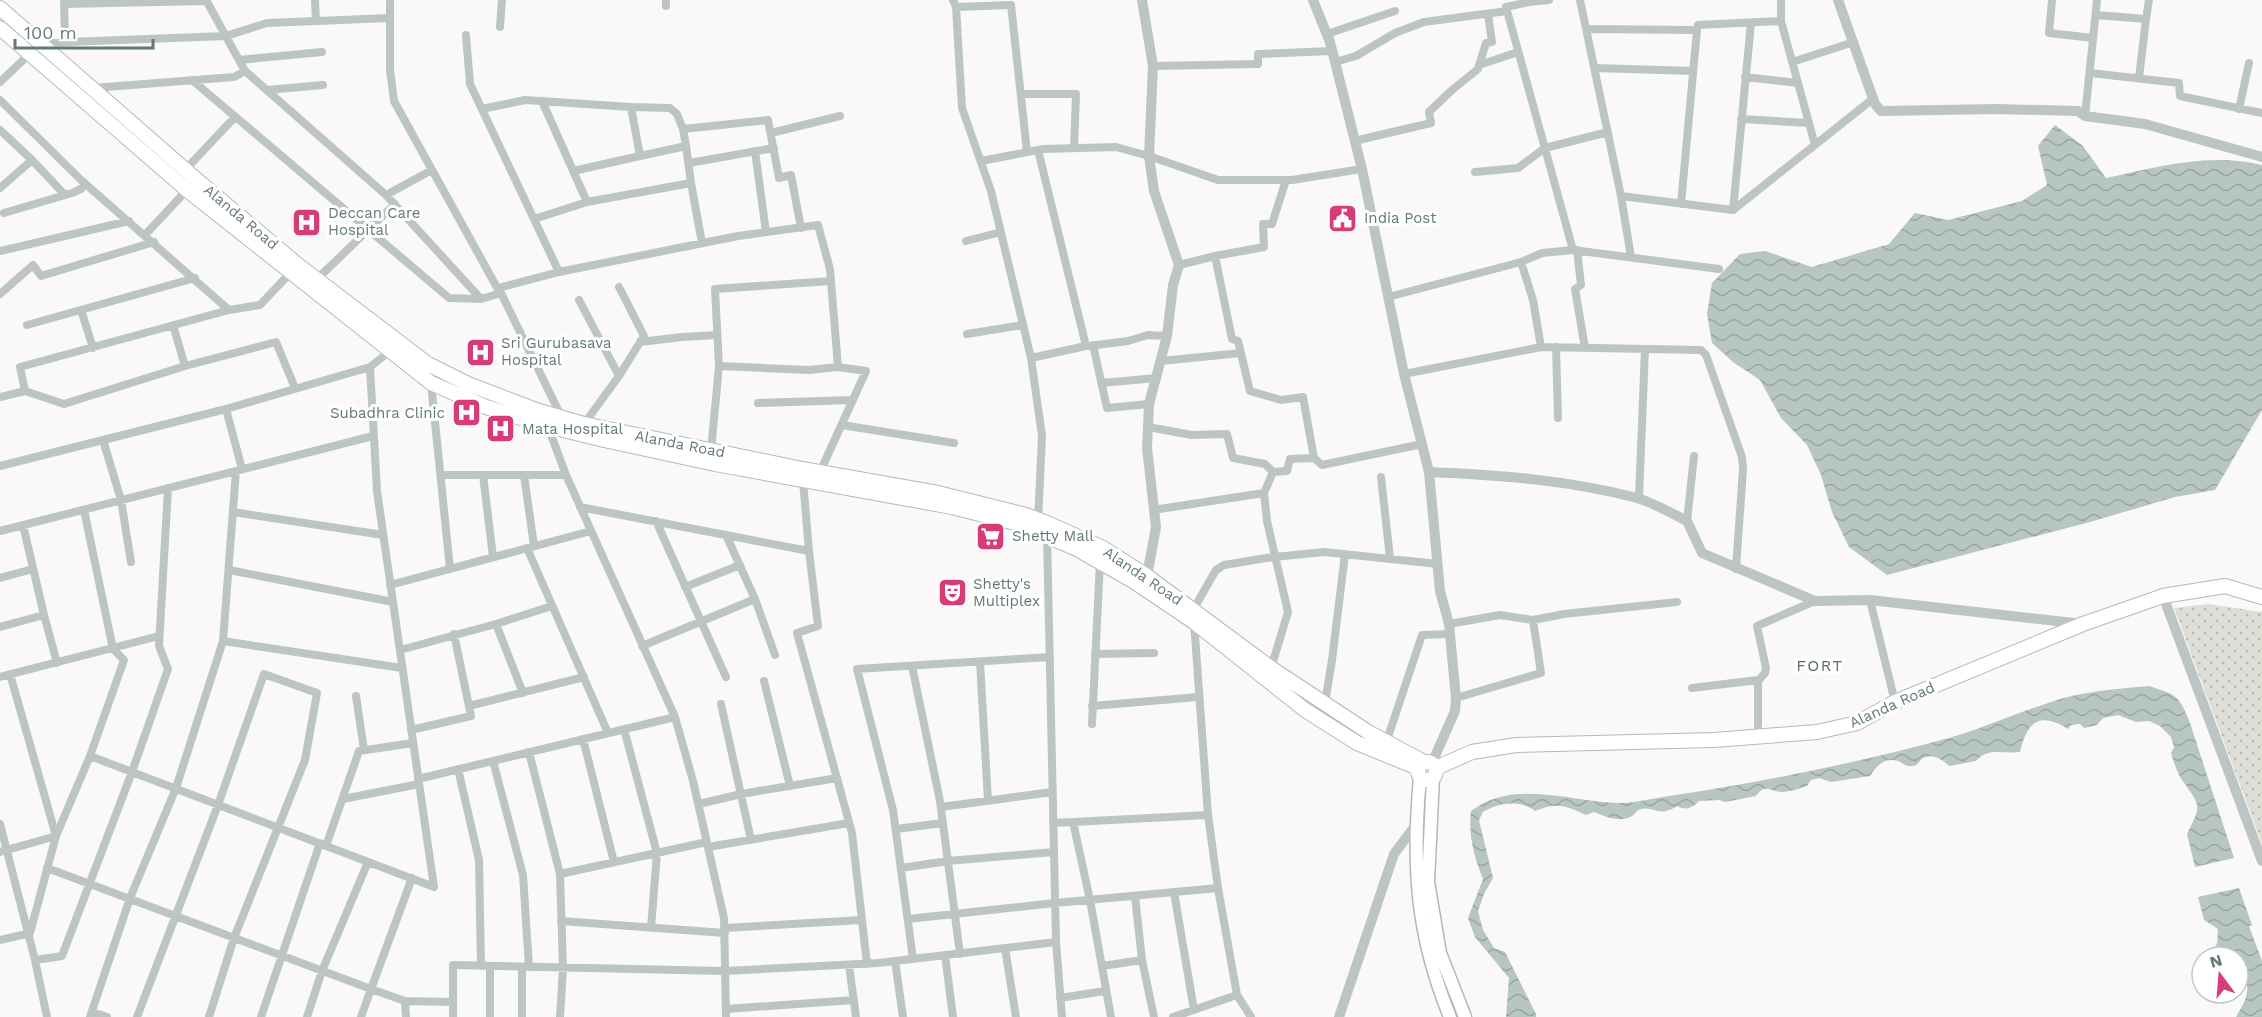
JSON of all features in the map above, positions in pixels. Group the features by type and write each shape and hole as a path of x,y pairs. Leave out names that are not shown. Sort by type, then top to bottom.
{"main road":[{"name":"Alanda Road","path":"0,8 93,88 294,269 316,280 397,349 431,383 486,406 547,426 715,465 979,508"},
{"name":"Alanda Road","path":"0,28 187,190 397,349 468,384 542,412 584,424 711,451 938,493 1103,548 1193,616 1368,732 1384,748"},
{"name":"Alanda Road","path":"1043,528 1100,562 1138,575"},
{"name":"Alanda Road","path":"1193,616 1305,710 1357,743 1384,748 1427,769 1472,752 1516,745 1758,737 1817,732 1857,723 1895,702 2083,624 2163,596 2225,586 2262,597"},
{"path":"1427,769 1415,826 1418,897 1434,977 1450,1017"},
{"path":"1427,769 1428,882 1440,953 1465,1017"}],"street":[{"path":"315,0 316,21"},
{"path":"390,0 390,70 394,101 499,291 568,431"},
{"path":"500,27 502,0"},
{"path":"1138,575 1156,527 1147,448 1149,404 1167,336 1173,285 1179,265 1154,191 1149,156 1153,66 1142,0"},
{"path":"1313,0 1332,51 1362,169 1404,374 1429,472 1440,591 1450,629 1456,698 1455,711 1427,769"},
{"path":"1549,0 1529,1 1506,7 1575,250 1581,285 1575,289 1585,348"},
{"path":"1580,0 1621,196 1631,257"},
{"path":"1781,0 1781,21 1815,145"},
{"path":"1838,0 1875,104 1881,111 2008,109 2078,111 2085,116 2145,124 2262,157"},
{"path":"2052,0 2049,33 2093,38"},
{"path":"2085,116 2097,0"},
{"path":"2139,78 2149,0"},
{"path":"65,42 64,2 206,1 245,71 386,195 481,299"},
{"path":"1027,152 1011,5 954,3 962,108 991,191 1031,358 1042,436 1043,528 1050,657 1056,942 1062,1017"},
{"path":"1327,34 1395,11"},
{"path":"1335,62 1356,56 1395,33 1424,22 1507,11"},
{"path":"1354,141 1431,123 1429,112 1478,69 1486,43 1492,42 1488,14"},
{"path":"2096,15 2146,19"},
{"path":"0,82 41,43 226,36 267,23 390,18"},
{"path":"1681,204 1698,25 1781,21"},
{"path":"1732,210 1751,23"},
{"path":"1586,29 1697,30"},
{"path":"466,34 470,84 559,272"},
{"path":"1792,62 1854,42"},
{"path":"1153,66 1258,64 1258,54 1332,51"},
{"path":"1479,65 1518,51"},
{"path":"239,60 322,52"},
{"path":"2239,109 2249,63"},
{"path":"1594,68 1694,71"},
{"path":"93,88 234,76 245,71"},
{"path":"2090,73 2179,83 2180,96 2262,113"},
{"path":"1745,77 1798,82"},
{"path":"192,80 449,298 481,299 559,272 702,243 818,225 830,268 838,367"},
{"path":"267,90 323,85"},
{"path":"1020,93 1076,94 1074,148"},
{"path":"1621,196 1732,210 1874,98"},
{"path":"0,100 85,183 229,310"},
{"path":"482,109 525,100 670,108 677,114 683,129 702,243"},
{"path":"542,101 587,202"},
{"path":"632,107 640,156"},
{"path":"771,134 840,116"},
{"path":"185,170 235,117"},
{"path":"1741,119 1809,123"},
{"path":"683,129 768,120 779,178 790,175 801,228"},
{"path":"0,130 65,195"},
{"path":"1475,172 1518,168 1545,148 1608,132"},
{"path":"0,146 9,138"},
{"path":"573,171 686,147"},
{"path":"981,161 1038,150 1116,147 1218,180 1286,180 1362,169"},
{"path":"689,163 774,148"},
{"path":"1038,150 1107,408 1149,404"},
{"path":"755,151 766,232"},
{"path":"0,188 32,160"},
{"path":"386,195 432,170"},
{"path":"1179,265 1264,247 1263,224 1272,224 1286,180"},
{"path":"4,213 77,191 85,183"},
{"path":"534,219 587,202 691,183"},
{"path":"145,235 187,190"},
{"path":"316,280 395,204"},
{"path":"0,251 129,221"},
{"path":"966,241 1001,232"},
{"path":"0,294 33,265 41,276 154,242"},
{"path":"1388,297 1521,262 1542,253 1575,250 1719,269"},
{"path":"1215,256 1232,339 1238,341 1250,391 1281,400 1303,397 1314,458 1322,465 1422,444"},
{"path":"1521,262 1533,300 1541,347"},
{"path":"25,391 20,367 229,310 260,304 294,269"},
{"path":"27,326 195,278"},
{"path":"711,451 719,366 715,288 831,281"},
{"path":"584,424 619,376 644,336 619,287"},
{"path":"579,300 619,376"},
{"path":"81,310 93,348"},
{"path":"173,325 185,366"},
{"path":"967,334 1023,325"},
{"path":"640,342 717,335"},
{"path":"1031,358 1128,341 1148,335 1167,336"},
{"path":"0,397 25,391 64,404 185,366 276,342 295,388"},
{"path":"1404,374 1541,347 1701,350 1706,356 1743,463 1736,569"},
{"path":"1556,347 1558,418"},
{"path":"0,466 226,409 370,367 397,349"},
{"path":"1639,498 1645,349"},
{"path":"1161,361 1241,353"},
{"path":"719,366 809,370 838,367 866,371 820,472"},
{"path":"90,756 434,887 377,491 370,367"},
{"path":"1101,383 1157,378"},
{"path":"431,383 450,569"},
{"path":"758,403 853,400"},
{"path":"107,1017 91,1014 130,898 176,789 224,641 233,512 239,470 226,409"},
{"path":"542,412 566,475 675,717 699,804 724,918 726,1013 854,1000"},
{"path":"842,425 954,443"},
{"path":"1148,427 1192,435 1227,434 1233,458 1265,464 1274,472 1287,471 1290,459 1314,458"},
{"path":"0,531 373,436"},
{"path":"103,440 121,500 131,562"},
{"path":"1694,456 1687,521 1702,553 1815,601"},
{"path":"1271,668 1288,612 1275,557 1264,493 1274,472"},
{"path":"1429,472 1494,475 1579,486 1639,498 1687,521"},
{"path":"441,475 566,475"},
{"path":"483,476 493,557"},
{"path":"524,476 531,547 552,606 608,733"},
{"path":"1381,477 1390,558"},
{"path":"803,481 818,626 797,633 849,823 867,964"},
{"path":"35,960 62,956 132,772 168,669 167,662 159,650 159,636 168,488"},
{"path":"1153,510 1264,493"},
{"path":"580,507 809,550"},
{"path":"30,933 56,836 90,756 124,660 113,649 84,510"},
{"path":"233,512 383,535"},
{"path":"656,521 726,677"},
{"path":"23,525 57,663"},
{"path":"390,585 591,531"},
{"path":"726,535 755,599 775,655"},
{"path":"1251,1017 1237,995 1218,888 1208,815 1193,616 1219,567 1275,557 1324,552 1438,564"},
{"path":"1325,703 1345,554"},
{"path":"1092,724 1100,562"},
{"path":"686,587 740,565"},
{"path":"0,578 33,569"},
{"path":"229,570 393,602"},
{"path":"2163,596 2262,861"},
{"path":"642,646 755,599"},
{"path":"1870,600 1895,702"},
{"path":"1692,688 1758,680 1765,673 1766,668 1756,626 1815,601 1870,600 2083,624"},
{"path":"1384,748 1422,635 1500,615 1533,620 1563,614 1677,602"},
{"path":"400,650 552,606"},
{"path":"0,627 44,615"},
{"path":"1456,698 1540,674 1533,620"},
{"path":"496,624 523,693"},
{"path":"411,730 471,716 454,634"},
{"path":"0,677 159,636"},
{"path":"224,641 402,668"},
{"path":"1095,654 1154,653"},
{"path":"913,959 893,810 857,669 1050,657"},
{"path":"980,662 988,801"},
{"path":"912,666 941,807 960,954"},
{"path":"10,674 56,836"},
{"path":"137,1017 218,805 264,674 317,693 305,760 280,828 234,938 209,1017"},
{"path":"469,706 584,678"},
{"path":"1758,680 1758,737"},
{"path":"764,681 790,786"},
{"path":"356,696 364,750"},
{"path":"1092,706 1198,698"},
{"path":"721,704 751,840"},
{"path":"343,799 675,717"},
{"path":"624,729 657,853 651,928"},
{"path":"583,739 614,862"},
{"path":"261,1017 359,751 413,742"},
{"path":"529,752 560,874 563,968 560,1017"},
{"path":"493,761 523,875 525,967 522,1017"},
{"path":"458,769 479,860 490,1017"},
{"path":"699,804 741,794 837,778"},
{"path":"941,807 1052,792"},
{"path":"1053,823 1208,815"},
{"path":"1073,822 1111,1017"},
{"path":"560,874 708,844 751,840 849,823"},
{"path":"896,829 943,823"},
{"path":"0,824 4,851 30,933 47,1017"},
{"path":"1339,1017 1394,854 1415,826"},
{"path":"4,851 56,836"},
{"path":"901,868 948,861 1054,852"},
{"path":"307,1017 322,971 368,861"},
{"path":"47,868 405,1001 453,1002"},
{"path":"361,1017 412,878"},
{"path":"908,919 1218,888"},
{"path":"1174,892 1194,1010"},
{"path":"1135,896 1142,960 1154,1017"},
{"path":"561,921 725,931 862,920"},
{"path":"0,940 30,933"},
{"path":"453,1017 453,965 725,971 867,964 1056,942"},
{"path":"1005,948 1016,1017"},
{"path":"945,955 953,1017"},
{"path":"1102,966 1142,960"},
{"path":"895,961 903,1017"},
{"path":"849,965 856,1017"},
{"path":"1060,998 1106,991"},
{"path":"1177,1016 1237,995"},
{"path":"405,1001 406,1017"}],"shaded area":[{"path":"2209,604 2262,612 2262,844 2174,608"}],"water":[{"path":"2055,125 2083,146 2106,178 2204,160 2242,161 2262,165 2262,410 2215,490 2175,497 2090,522 1887,575 1849,547 1832,512 1821,475 1807,445 1781,418 1760,380 1733,362 1712,343 1707,314 1712,283 1740,254 1765,251 1812,267 1889,244 1915,213 1948,220 2022,201 2047,185 2038,146"},
{"path":"2149,686 2175,697 2185,711 2234,858 2195,867 2187,834 2195,817 2197,806 2176,767 2171,753 2174,747 2171,737 2160,726 2149,721 2136,722 2118,715 2103,718 2097,725 2084,728 2080,724 2071,725 2068,729 2049,721 2036,722 2026,733 2020,752 1985,754 1976,761 1949,766 1930,756 1923,758 1914,766 1889,760 1879,765 1870,776 1831,782 1819,778 1811,780 1807,786 1788,791 1765,789 1756,796 1725,802 1699,801 1691,807 1677,806 1665,811 1638,810 1632,816 1622,819 1594,812 1586,815 1561,806 1549,806 1535,811 1522,805 1509,804 1496,806 1483,812 1479,820 1493,878 1478,911 1483,930 1494,948 1505,952 1536,1014 1536,1017 1506,1017 1509,978 1475,937 1468,918 1483,879 1472,845 1471,811 1488,801 1506,796 1543,794 1626,803 1740,785 1845,764 1949,738 2075,695"},
{"path":"2239,888 2252,925 2249,926 2262,961 2262,1017 2236,1017 2242,1005 2250,1005 2250,945 2216,945 2218,929 2204,920 2198,897"}],"place":[{"name":"India Post","path":"1343,218"},
{"name":"Deccan Care Hospital","path":"307,222"},
{"name":"Sri Gurubasava Hospital","path":"480,352"},
{"name":"Subadhra Clinic","path":"466,413"},
{"name":"Mata Hospital","path":"501,429"},
{"name":"Shetty Mall","path":"991,536"},
{"name":"Shetty's Multiplex","path":"952,593"}],"district":[{"name":"FORT","path":"1820,665"}]}
